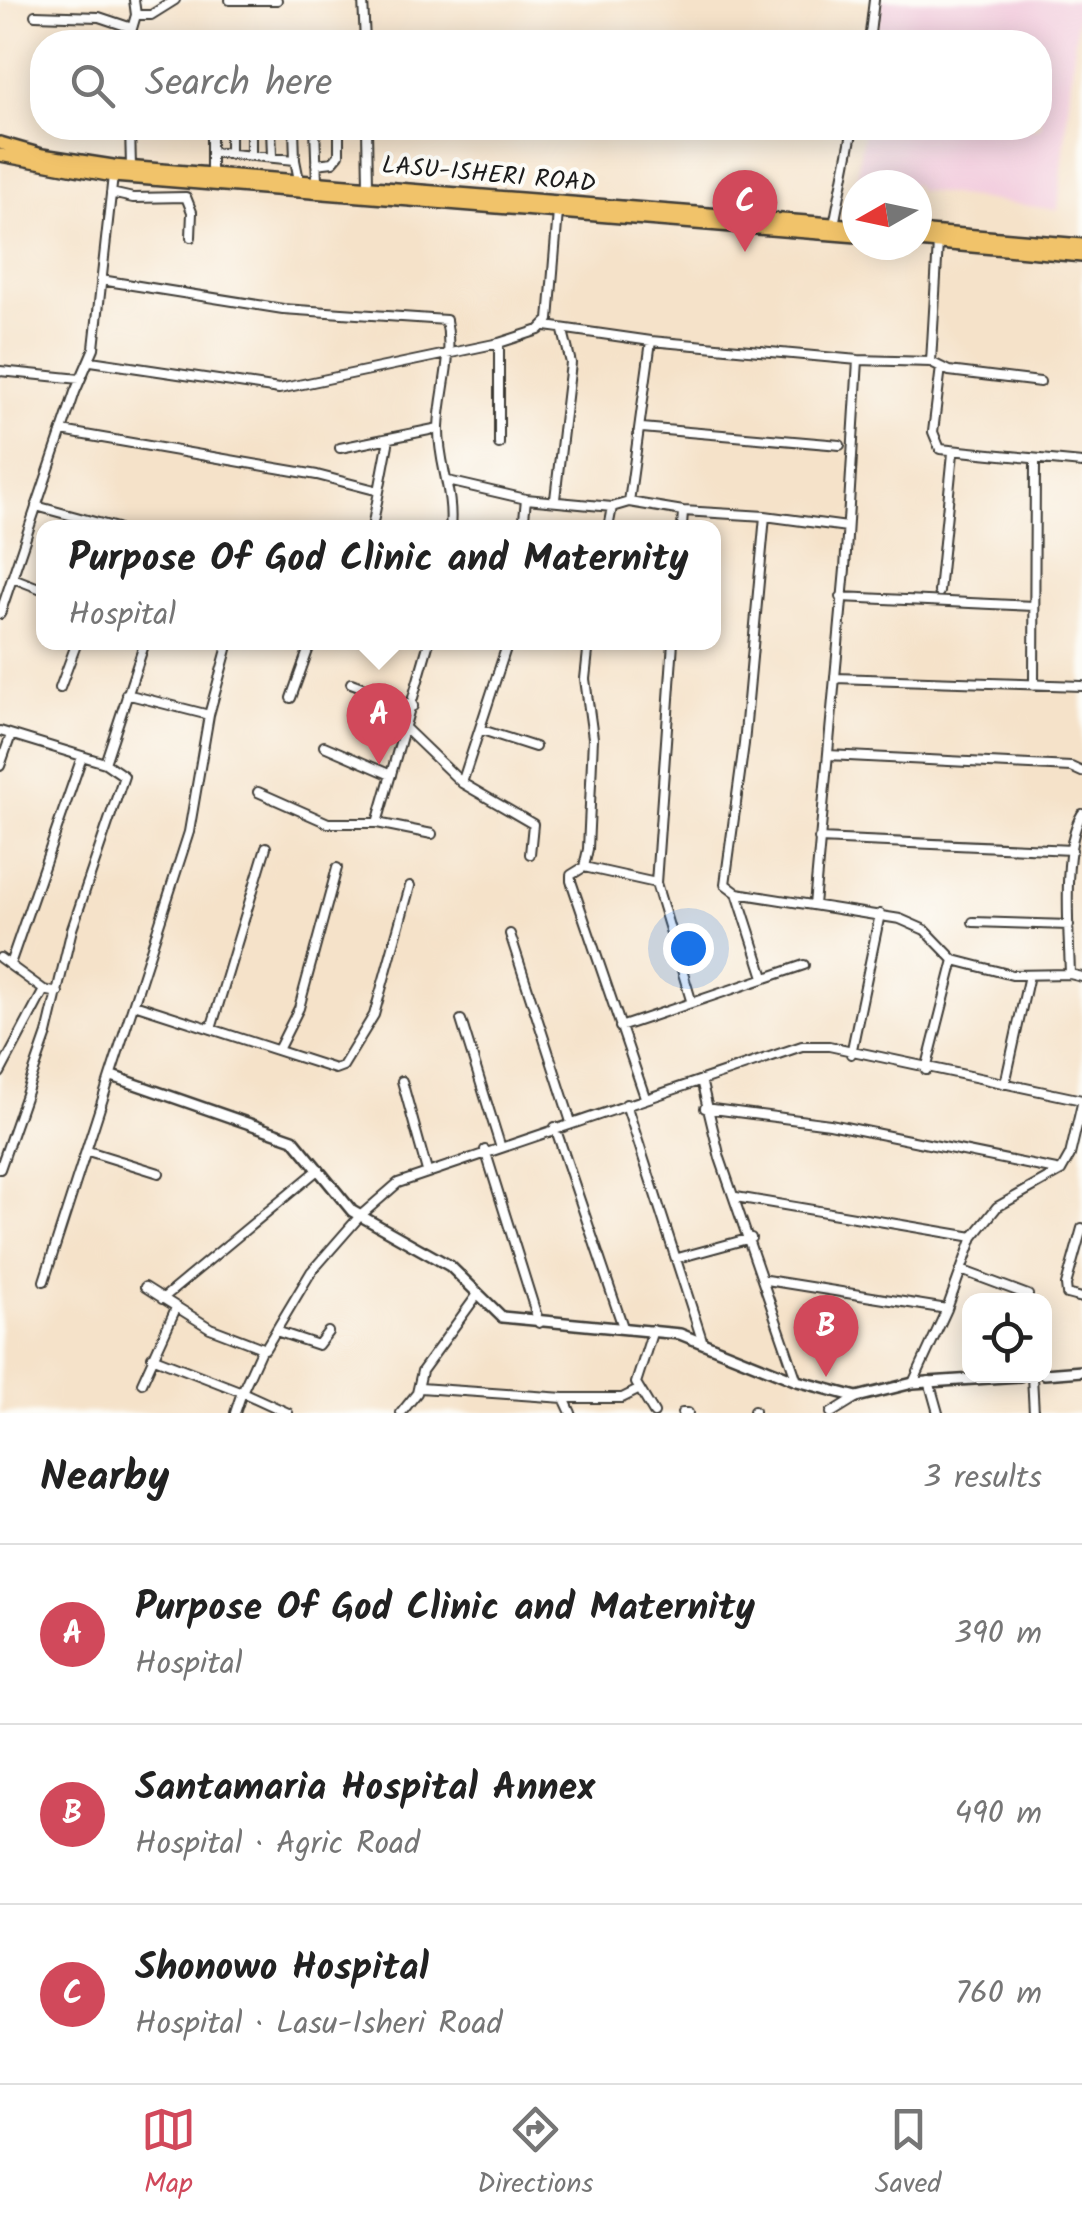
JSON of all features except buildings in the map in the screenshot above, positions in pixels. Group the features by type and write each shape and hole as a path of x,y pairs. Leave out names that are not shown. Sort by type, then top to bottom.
{"main road":[{"name":"LASU-ISHERI ROAD","path":"0,143 42,155 130,167 842,225"},
{"name":"LASU-ISHERI ROAD","path":"0,155 112,176 842,235"},
{"path":"932,232 1082,245"},
{"path":"932,243 1082,256"}],"street":[{"path":"129,30 136,15 134,0"},
{"path":"136,15 152,15 175,0"},
{"path":"230,0 276,0"},
{"path":"363,0 364,30"},
{"path":"870,30 874,0"},
{"path":"35,16 99,17 129,27"},
{"path":"130,140 130,167"},
{"path":"211,140 211,174"},
{"path":"230,140 230,152"},
{"path":"251,140 251,154"},
{"path":"271,140 272,156"},
{"path":"294,140 299,180"},
{"path":"315,140 317,182"},
{"path":"316,164 333,162 339,155 339,140"},
{"path":"367,140 368,186"},
{"path":"834,224 851,140"},
{"path":"211,152 294,160"},
{"path":"0,614 80,379 91,361 112,176"},
{"path":"111,193 133,198 186,197 192,212 191,237"},
{"path":"546,326 558,212"},
{"path":"931,362 938,243"},
{"path":"101,280 283,309 442,318 448,324 448,355 439,428 450,520"},
{"path":"91,361 280,388 373,366 448,355 546,326 650,341 858,360 931,362 941,368 1040,382"},
{"path":"555,499 571,363 562,330"},
{"path":"629,502 642,428 650,341"},
{"path":"499,342 499,444"},
{"path":"814,906 842,597 858,360"},
{"path":"941,368 933,432 940,450 1082,463"},
{"path":"0,373 80,379"},
{"path":"340,448 439,428"},
{"path":"642,428 840,445"},
{"path":"62,432 299,472 379,491"},
{"path":"374,520 390,439"},
{"path":"939,592 954,453"},
{"path":"1034,461 1034,685"},
{"path":"448,482 526,499 555,499 612,508 629,502 847,527"},
{"path":"524,520 526,499"},
{"path":"36,506 88,520"},
{"path":"610,520 612,508"},
{"path":"682,520 683,511"},
{"path":"765,516 744,744 725,884 738,893 880,914 920,927 954,960 1029,975 1070,974 1082,978"},
{"path":"13,578 36,587"},
{"path":"842,597 1034,606"},
{"path":"60,688 74,650"},
{"path":"105,763 142,650"},
{"path":"44,1281 189,832 208,715 227,650"},
{"path":"291,698 308,650"},
{"path":"377,824 426,650"},
{"path":"462,782 506,650"},
{"path":"584,867 593,738 586,689 589,650"},
{"path":"672,650 656,883 691,1000"},
{"path":"835,678 1082,686"},
{"path":"351,683 413,706"},
{"path":"126,694 208,715"},
{"path":"406,729 462,782 533,824 530,854"},
{"path":"482,730 536,747"},
{"path":"0,731 105,763 124,776 72,929 58,993 0,1170"},
{"path":"0,766 11,735"},
{"path":"324,746 391,775"},
{"path":"828,755 1071,767 1082,772"},
{"path":"10,964 82,757"},
{"path":"258,792 328,824 377,824 432,834"},
{"path":"1070,974 1072,850 1074,829 1082,814"},
{"path":"820,838 1072,850"},
{"path":"211,1029 266,847"},
{"path":"646,1097 571,875 584,867 656,883"},
{"path":"278,1050 299,1008 337,868"},
{"path":"134,1004 335,1069 343,1066 374,1015 410,886"},
{"path":"738,893 764,977"},
{"path":"1071,894 1082,895"},
{"path":"851,1054 880,914"},
{"path":"973,922 1069,925"},
{"path":"510,934 571,1122"},
{"path":"0,958 44,990 58,993"},
{"path":"926,1070 954,960"},
{"path":"620,1027 804,965"},
{"path":"1005,1084 1029,975"},
{"path":"0,1073 44,990"},
{"path":"461,1020 500,1146"},
{"path":"145,1287 176,1308 262,1350 268,1348 311,1272 360,1216 391,1188 486,1150 802,1046 828,1046 1082,1102 1061,1171 997,1208 973,1237 948,1310 912,1383"},
{"path":"112,1076 294,1139 360,1216 450,1266 502,1317 540,1324 623,1326 702,1340 797,1381 857,1398"},
{"path":"700,1080 705,1108 797,1381"},
{"path":"402,1081 427,1171"},
{"path":"626,1104 702,1340"},
{"path":"705,1108 830,1124 1061,1171"},
{"path":"556,1127 623,1326"},
{"path":"486,1150 540,1324"},
{"path":"88,1151 159,1173"},
{"path":"162,1299 319,1169"},
{"path":"736,1196 973,1237"},
{"path":"1082,1228 1066,1285 1067,1294 1082,1298"},
{"path":"678,1258 751,1238"},
{"path":"961,1270 1020,1293"},
{"path":"766,1280 948,1310"},
{"path":"401,1413 420,1388 422,1372 478,1294"},
{"path":"142,1383 176,1308"},
{"path":"653,1330 636,1372 638,1390 654,1413"},
{"path":"276,1331 318,1345 328,1332"},
{"path":"235,1413 262,1350"},
{"path":"152,1357 288,1413"},
{"path":"1052,1373 1082,1371"},
{"path":"830,1392 836,1412 857,1398 912,1383 962,1379"},
{"path":"929,1381 938,1413"},
{"path":"1032,1383 1034,1413"},
{"path":"420,1388 564,1398 622,1398 638,1390"},
{"path":"564,1398 571,1413"}],"shaded area":[{"path":"881,0 1079,0 1058,210 932,192 932,170 858,170 862,140 1052,140 1052,30 877,30"}],"place":[{"name":"Shonowo Hospital","path":"745,252"},
{"name":"Purpose Of God Clinic and Maternity","path":"379,765"},
{"name":"Santamaria Hospital Annex","path":"826,1377"}]}
